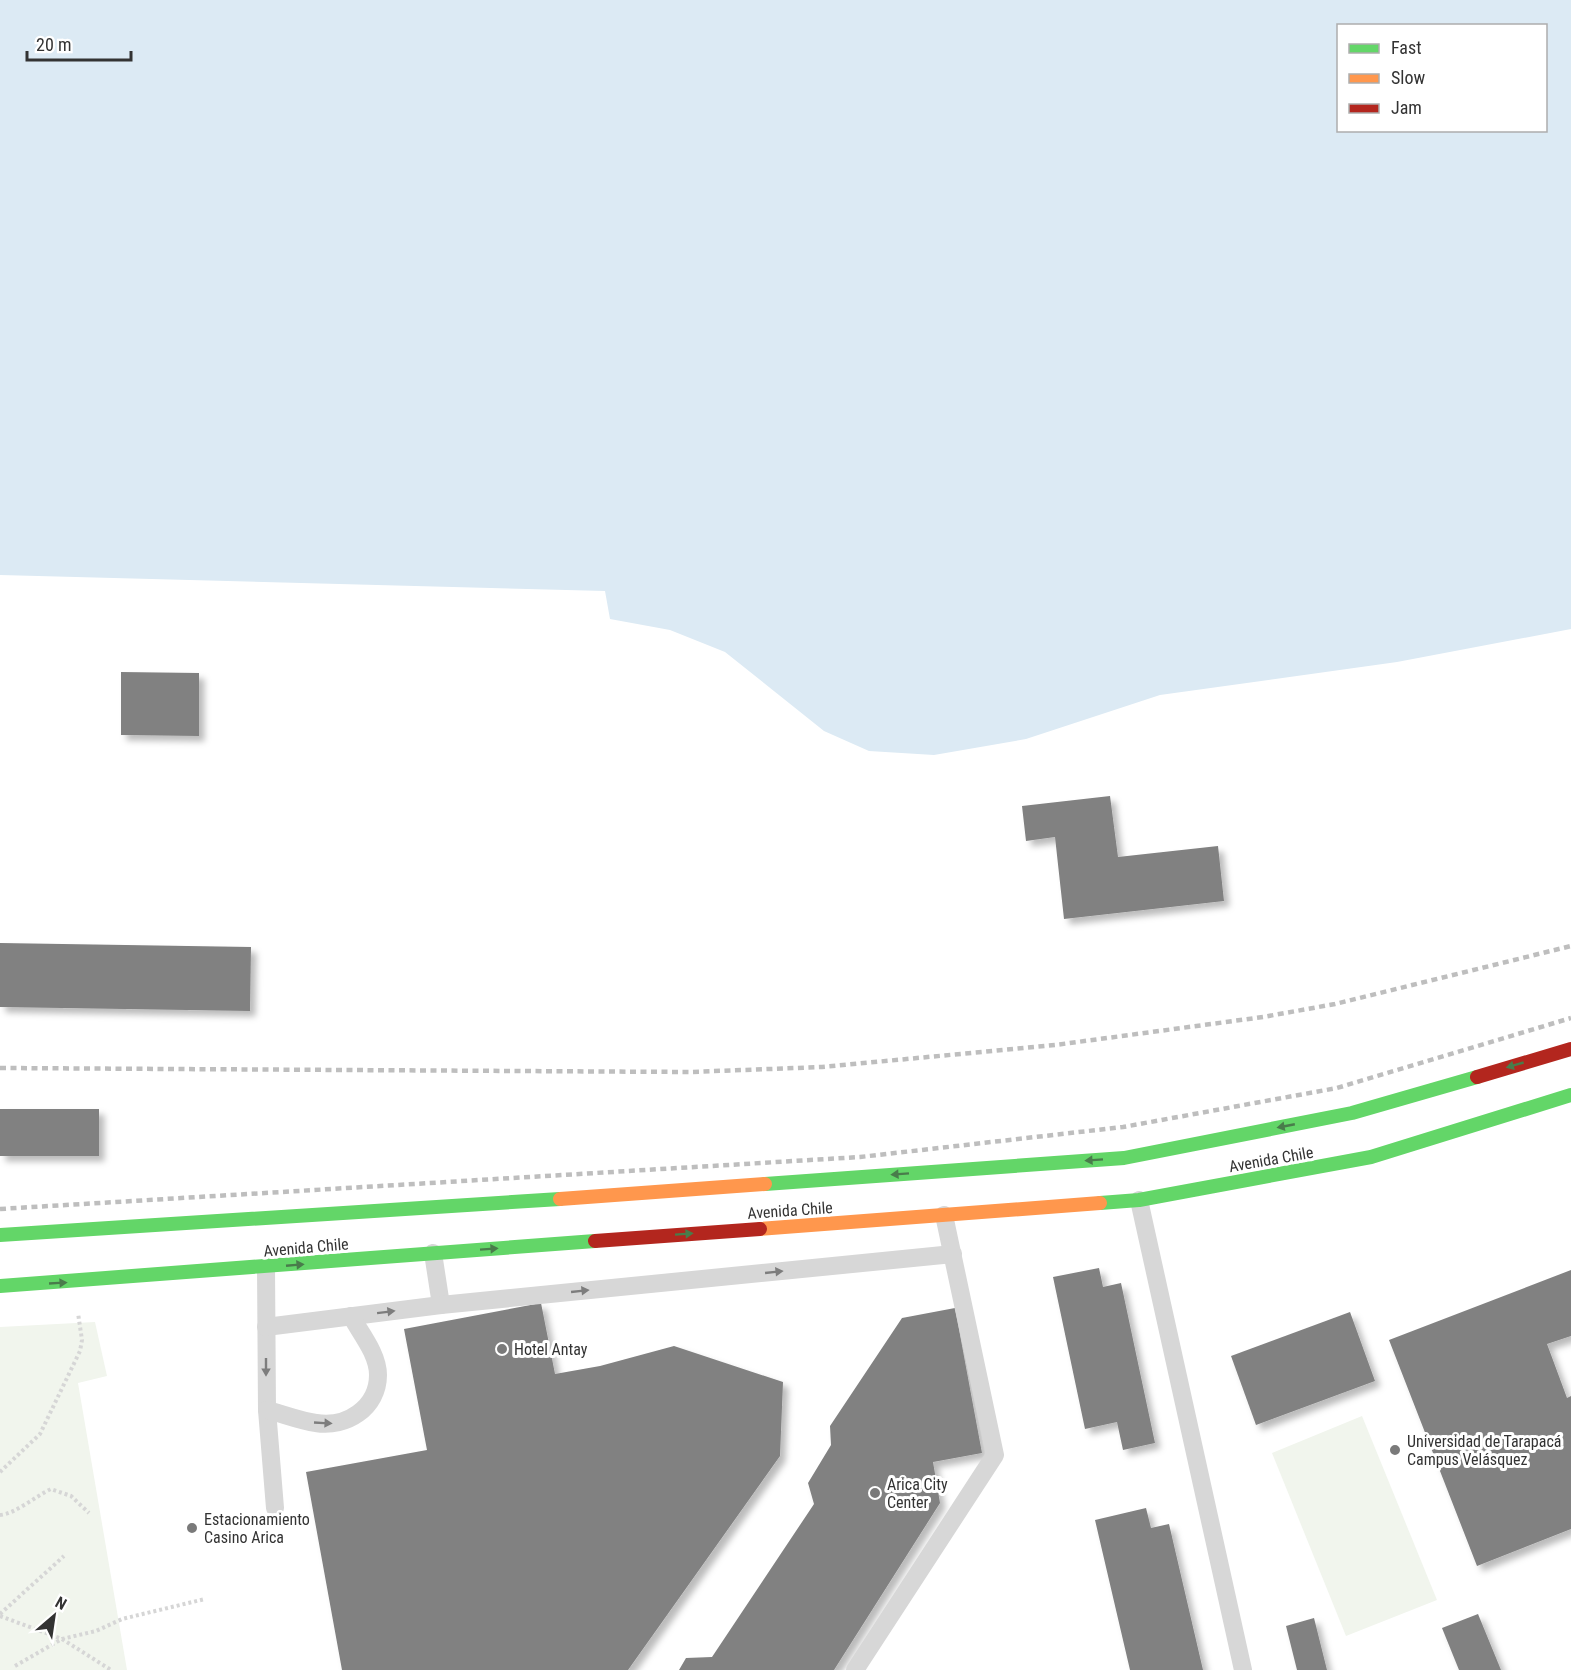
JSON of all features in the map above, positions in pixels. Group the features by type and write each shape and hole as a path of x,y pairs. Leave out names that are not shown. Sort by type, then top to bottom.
{"main road":[{"name":"Avenida Chile","path":"0,1235 176,1229 1124,1158 1320,1125 1352,1113 1571,1049"},
{"name":"Avenida Chile","path":"0,1286 183,1274 1139,1200 1329,1159 1371,1157 1571,1095"},
{"path":"180,1254 183,1274"}],"lane":[{"path":"1139,1200 1243,1670"},
{"path":"855,1670 995,1455 944,1215"},
{"path":"433,1253 441,1305"},
{"path":"266,1327 441,1305 953,1254"},
{"path":"266,1267 267,1410 275,1508"},
{"path":"267,1410 317,1423 338,1423 359,1414 372,1399 378,1376 372,1352 351,1316"}],"path":[{"path":"0,1472 40,1434 80,1351 82,1340 74,1282"},
{"path":"0,1515 9,1515 32,1498 51,1489 71,1496 89,1513"},
{"path":"64,1556 0,1615 62,1640 111,1670"},
{"path":"15,1666 62,1640 96,1631 122,1619 205,1599"}],"shaded area":[{"path":"0,0 1571,0 1571,629 1397,662 1160,695 1026,739 934,755 869,751 824,731 725,652 670,630 610,619 605,591 0,575"},
{"path":"95,1322 107,1376 78,1383 127,1670 0,1670 0,1327"},
{"path":"1362,1416 1437,1600 1346,1636 1272,1453"}],"building":[{"path":"121,672 199,673 199,736 121,735"},
{"path":"1110,796 1118,857 1218,846 1224,901 1064,919 1055,837 1026,841 1022,806"},
{"path":"0,943 251,947 250,1011 0,1007"},
{"path":"0,1109 99,1109 99,1156 0,1156"},
{"path":"1099,1268 1103,1287 1121,1283 1155,1443 1123,1450 1117,1422 1085,1429 1053,1277"},
{"path":"1571,1270 1571,1336 1547,1344 1567,1398 1571,1396 1571,1529 1477,1566 1389,1340"},
{"path":"541,1303 555,1374 600,1366 674,1346 783,1382 780,1456 628,1670 342,1670 306,1472 427,1450 404,1329"},
{"name":"Arica City Center","path":"955,1308 982,1453 933,1462 940,1503 834,1670 679,1670 686,1658 712,1657 814,1504 808,1483 831,1445 830,1426 902,1318"},
{"path":"1350,1312 1375,1381 1256,1425 1231,1356"},
{"path":"1146,1508 1151,1528 1169,1524 1203,1670 1130,1670 1095,1520"},
{"path":"1478,1614 1501,1670 1459,1670 1442,1628"},
{"path":"1314,1618 1327,1670 1297,1670 1286,1626"}],"railway":[{"path":"0,1068 690,1072 822,1067 1055,1045 1263,1017 1335,1004 1571,946"},
{"path":"0,1209 860,1157 1123,1127 1337,1088 1571,1018"}],"traffic: fast":[{"path":"765,1184 1124,1158 1352,1113 1477,1077"},
{"path":"1100,1203 1139,1200 1371,1157 1571,1095"},
{"path":"0,1235 560,1199"},
{"path":"0,1286 595,1241"}],"traffic: slow":[{"path":"560,1199 765,1184"},
{"path":"760,1229 1100,1203"}],"traffic: jam":[{"path":"1477,1077 1571,1049"},
{"path":"595,1241 760,1229"}],"place":[{"name":"Hotel Antay","path":"502,1349"},
{"name":"Universidad de Tarapacá Campus Velásquez","path":"1395,1450"},
{"name":"Arica City Center","path":"875,1493"},
{"name":"Estacionamiento Casino Arica","path":"192,1528"}]}
